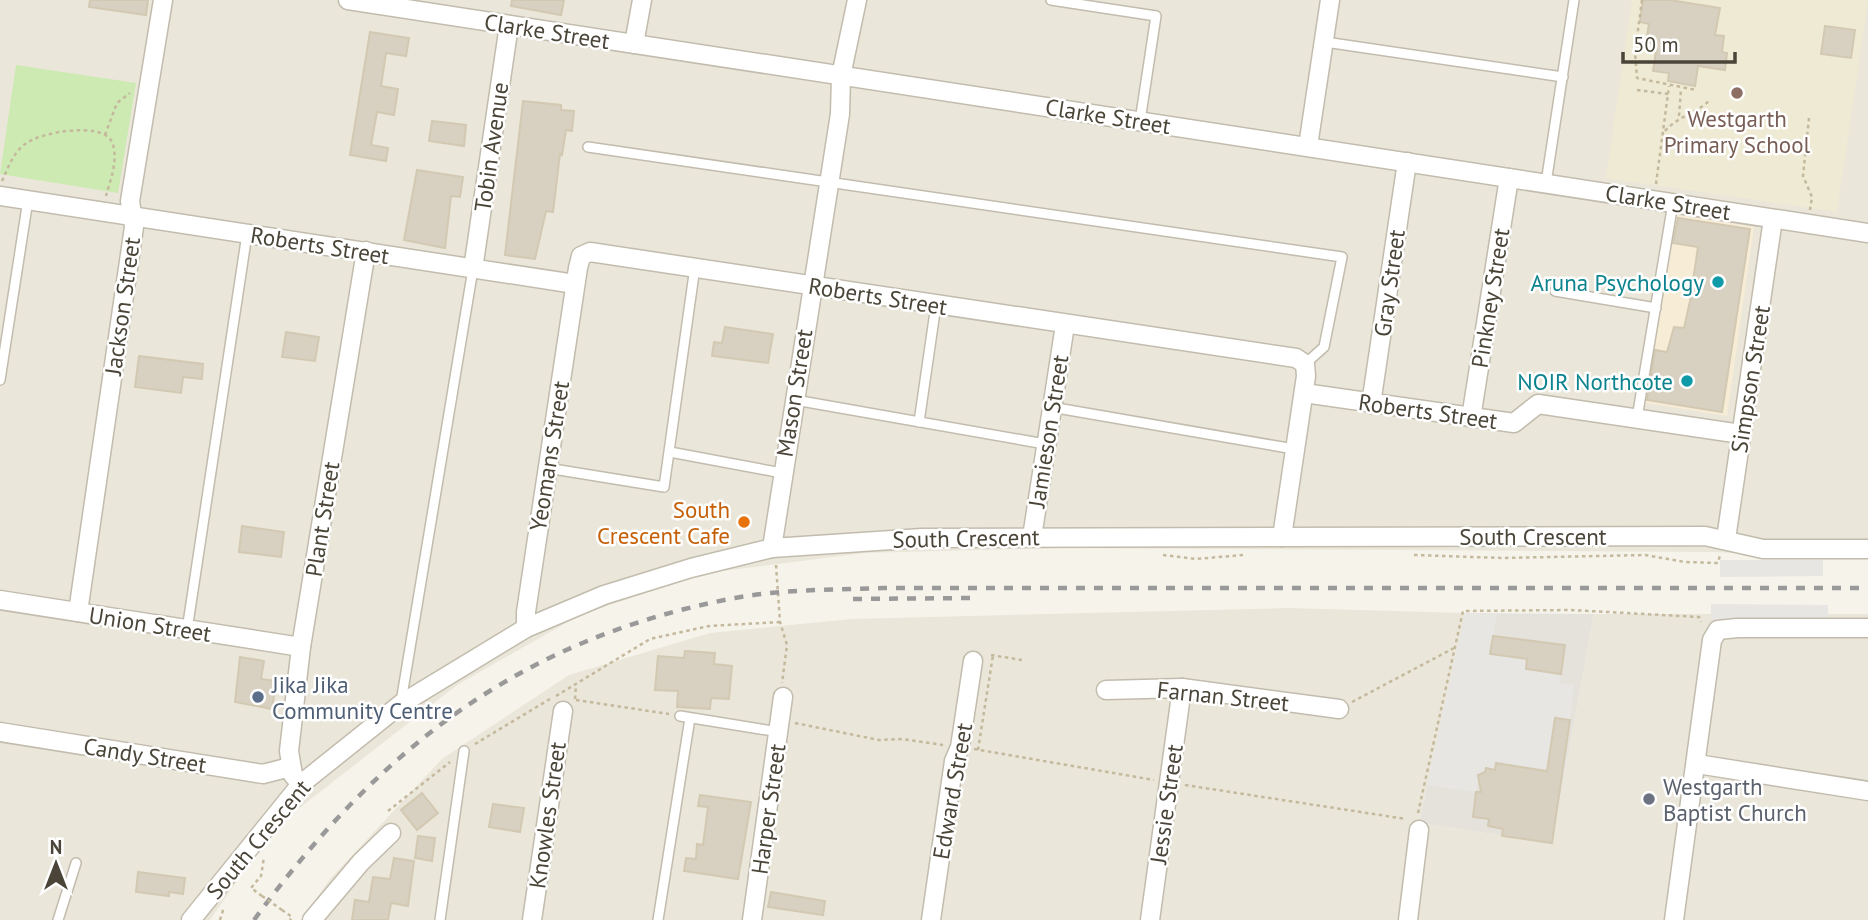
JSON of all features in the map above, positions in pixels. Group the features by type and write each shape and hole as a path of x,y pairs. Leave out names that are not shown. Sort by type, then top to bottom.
{"street":[{"name":"Jackson Street","path":"78,612 134,227 130,201 163,0"},
{"name":"Clarke Street","path":"348,0 423,6 509,25 1868,233"},
{"path":"634,44 642,0"},
{"name":"Mason Street","path":"774,556 782,473 857,0"},
{"path":"1308,146 1330,0"},
{"name":"Tobin Avenue","path":"473,269 509,25"},
{"name":"Gray Street","path":"1371,404 1407,162"},
{"name":"Pinkney Street","path":"1471,418 1509,178"},
{"name":"Roberts Street","path":"1,189 28,201 575,284 581,256 590,252 1296,358 1305,364"},
{"name":"Simpson Street","path":"1726,539 1773,219"},
{"name":"Plant Street","path":"290,767 289,751 300,647 366,251"},
{"name":"Yeomans Street","path":"526,628 526,612 575,284"},
{"name":"Jamieson Street","path":"1032,537 1065,325"},
{"path":"1282,537 1304,393 1305,364"},
{"name":"Roberts Street","path":"1304,393 1514,423 1538,404 1741,434"},
{"name":"South Crescent","path":"191,920 301,784 401,704 526,628 604,595 691,568 774,556 842,541 1032,537 1705,536 1763,549 1868,549"},
{"name":"Union Street","path":"0,600 300,647"},
{"path":"1675,920 1712,640 1718,630 1868,628"},
{"name":"Edward Street","path":"932,920 954,761 960,747 978,658"},
{"name":"Farnan Street","path":"1106,690 1182,688 1339,709"},
{"name":"Jessie Street","path":"1150,920 1182,688"},
{"name":"Harper Street","path":"752,920 783,697"},
{"name":"Knowles Street","path":"532,920 563,703"},
{"name":"Candy Street","path":"0,732 262,774 290,767"},
{"path":"1697,764 1868,790"},
{"path":"290,767 301,784"},
{"path":"1408,920 1414,825"},
{"path":"312,920 361,862 391,833"}],"lane":[{"path":"1051,0 1156,16 1140,121"},
{"path":"1546,183 1574,0"},
{"path":"1325,42 1563,77"},
{"path":"588,147 1342,257 1324,347 1305,364"},
{"path":"0,380 28,201"},
{"path":"1637,418 1673,203"},
{"path":"187,630 247,233"},
{"path":"547,468 664,487 695,267"},
{"path":"401,704 473,269"},
{"path":"1555,291 1656,308"},
{"path":"919,422 936,305"},
{"path":"793,400 1045,444"},
{"path":"1051,407 1294,449"},
{"path":"670,452 782,473"},
{"path":"658,920 685,717 779,732"},
{"path":"440,920 464,751"},
{"path":"58,920 76,863"}],"path":[{"path":"1642,0 1634,52 1637,78 1696,90"},
{"path":"1655,187 1670,86"},
{"path":"1679,116 1681,89"},
{"path":"1637,90 1668,94"},
{"path":"105,135 117,103 133,91"},
{"path":"1664,131 1679,116 1699,109 1710,100"},
{"path":"1809,118 1803,176 1812,197 1809,212"},
{"path":"1,189 17,151 27,142 64,131 105,135 111,142 114,153 105,197"},
{"path":"774,556 780,622 787,645"},
{"path":"1169,782 1414,825 1463,611 1570,610 1699,617 1701,622"},
{"path":"388,811 464,751 563,703 576,684 650,639 709,626 780,622"},
{"path":"1339,709 1454,648"},
{"path":"978,750 993,655"},
{"path":"978,658 993,655 1022,660"},
{"path":"563,703 576,684"},
{"path":"563,703 685,717"},
{"path":"264,850 261,876 251,888 291,919"},
{"path":"220,920 224,910 223,900"}],"shaded area":[{"path":"0,0 1868,0 1868,559 1712,552 1058,548 864,553 706,573 580,615 457,685 293,813 256,854 210,920 0,920"},
{"name":"Westgarth Primary School","path":"1632,0 1868,0 1837,212 1606,178"},
{"path":"1671,214 1754,227 1727,416 1640,402"},
{"path":"1720,560 1823,560 1823,576 1720,577"},
{"path":"1711,604 1828,605 1828,621 1711,620"},
{"path":"1288,608 1465,613 1419,823 1552,843 1594,614 1868,614 1868,920 301,920 330,879 442,759 569,675 710,633 852,619"},
{"path":"1465,613 1594,614 1552,843 1419,823"},
{"path":"1465,613 1497,613 1490,654 1509,657 1512,638 1530,641 1526,669 1561,674 1560,684 1574,685 1570,720 1555,715 1549,757 1566,760 1563,775 1496,763 1495,770 1486,768 1479,777 1476,792 1427,785"}],"green space":[{"path":"16,65 136,83 118,193 0,174"}],"building":[{"path":"90,0 148,0 146,15 89,7"},
{"path":"512,0 564,0 561,15 511,6"},
{"path":"1643,0 1670,0 1720,8 1715,35 1724,36 1722,52 1727,53 1725,70 1698,66 1695,86 1668,81 1669,73 1653,71 1657,44 1646,42 1649,24 1640,22"},
{"path":"1825,26 1855,30 1851,58 1821,54"},
{"path":"370,32 409,38 406,56 386,53 381,86 398,89 394,115 377,112 371,145 388,148 386,161 350,155"},
{"path":"523,101 561,105 561,110 574,111 572,131 566,130 562,155 560,154 553,212 546,211 535,259 505,255"},
{"path":"432,121 466,125 464,146 429,141"},
{"path":"417,170 463,177 460,197 451,196 445,248 404,240"},
{"path":"1678,218 1750,229 1722,412 1647,400 1655,350 1667,352 1674,327 1684,328 1690,301 1698,247 1673,243"},
{"path":"725,327 773,334 768,363 712,356 714,342 722,343"},
{"path":"286,332 319,337 315,361 282,357"},
{"path":"139,356 203,364 202,379 183,377 181,393 135,387"},
{"path":"242,526 284,532 281,557 239,552"},
{"path":"1493,636 1565,645 1561,674 1526,669 1527,659 1490,654"},
{"path":"685,651 715,653 714,664 732,666 729,699 711,698 710,709 677,707 678,691 655,690 658,656 684,658"},
{"path":"240,657 264,661 261,679 276,681 272,709 235,702"},
{"path":"1555,718 1570,720 1552,843 1502,836 1503,829 1488,826 1489,819 1473,817 1476,792 1481,792 1478,775 1485,772 1486,768 1495,770 1496,763 1547,771"},
{"path":"422,793 438,813 417,830 401,810"},
{"path":"700,795 751,802 738,879 684,871 686,858 696,859 697,844 703,845 708,807 698,806"},
{"path":"493,804 524,808 520,832 489,827"},
{"path":"418,836 435,838 432,861 415,858"},
{"path":"394,858 414,861 408,906 391,903 388,920 352,920 355,900 369,902 373,877 390,879"},
{"path":"138,872 185,878 183,894 169,892 169,896 136,892"},
{"path":"771,892 825,901 823,915 768,907"}],"railway":[{"path":"254,920 302,858 352,803 405,753 462,710 522,672 587,641 658,616 735,598 790,591 883,588 1868,588"},
{"path":"853,599 972,598"}],"place":[{"name":"Westgarth Primary School","path":"1737,93"},
{"name":"Aruna Psychology","path":"1718,282"},
{"name":"NOIR Northcote","path":"1687,381"},
{"name":"South Crescent Cafe","path":"744,522"},
{"name":"Jika Jika Community Centre","path":"258,697"},
{"name":"Westgarth Baptist Church","path":"1649,799"}]}
